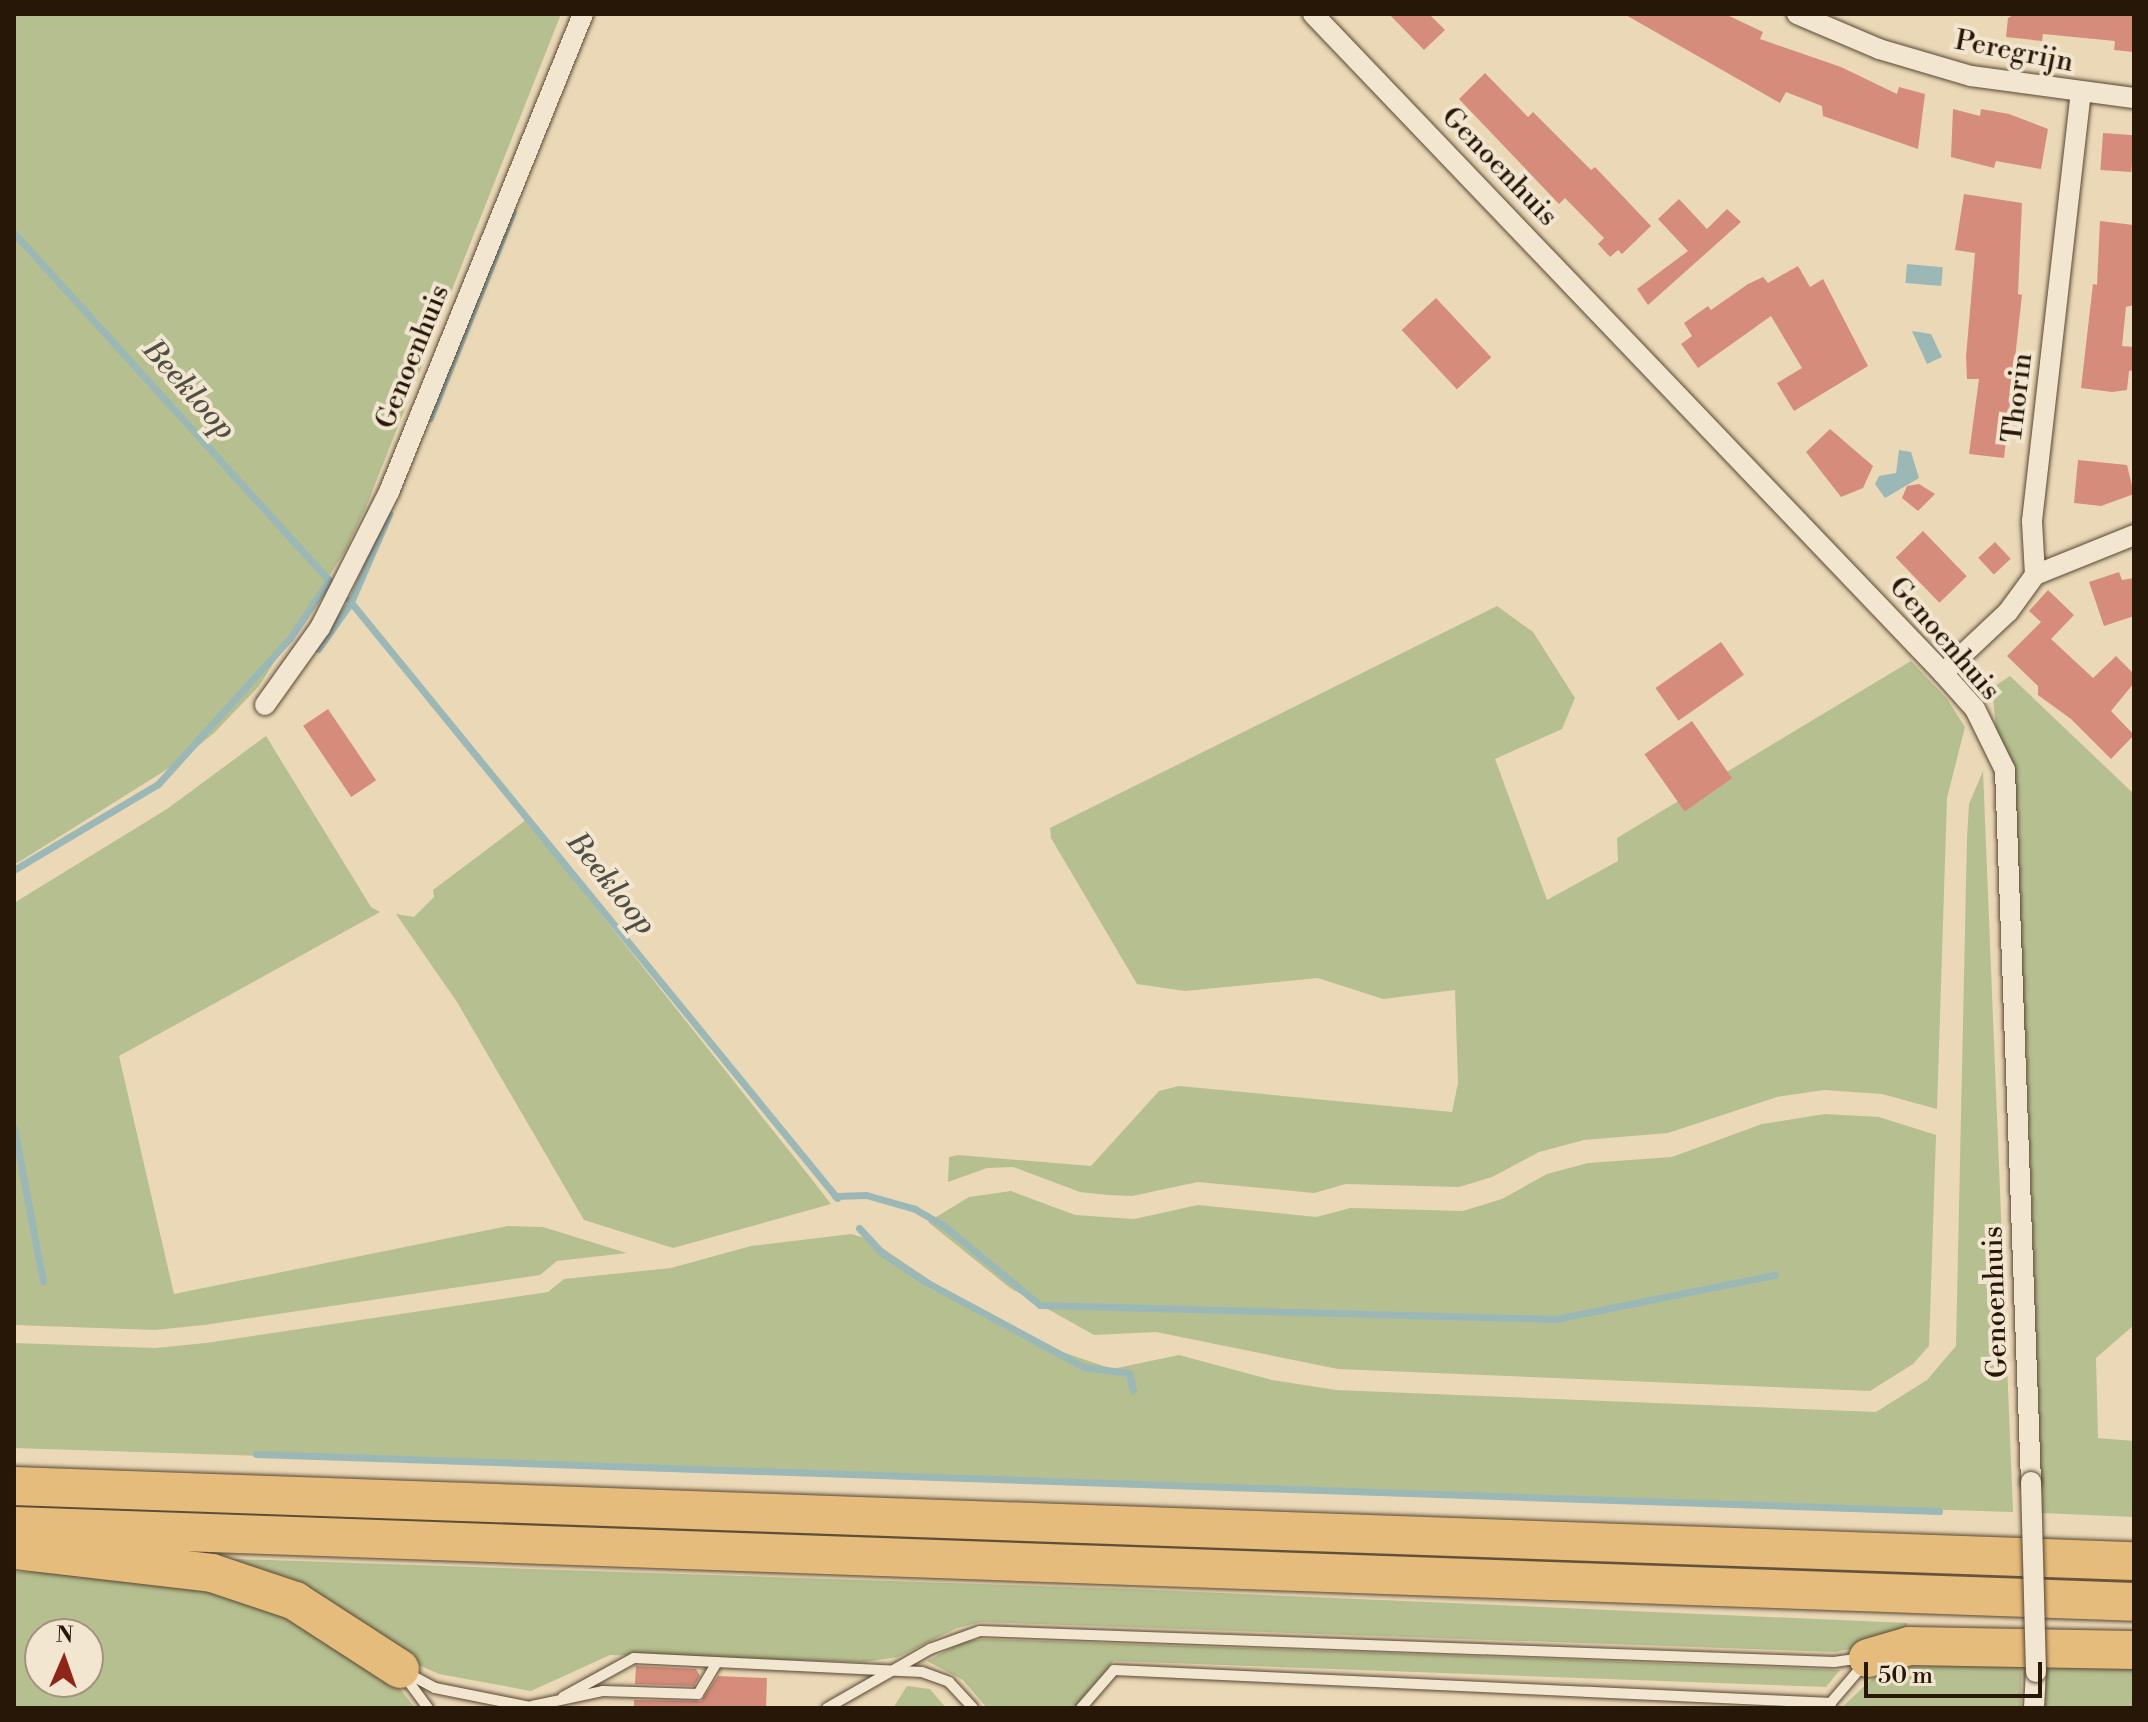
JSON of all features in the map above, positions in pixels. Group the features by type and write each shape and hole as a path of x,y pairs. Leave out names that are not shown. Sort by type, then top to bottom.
{"highway":[{"path":"14,1486 2134,1561"},
{"path":"14,1526 2134,1602"},
{"path":"14,1550 212,1573 295,1601 400,1669"},
{"path":"1868,1658 1909,1646 2134,1650"}],"street":[{"name":"Genoenhuis","path":"265,705 320,628 389,492 583,14"},
{"name":"Genoenhuis","path":"1313,14 1943,673 1975,709 2005,770 2031,1482 2036,1672 2034,1708"},
{"name":"Peregrijn","path":"1797,14 1879,49 1971,76 2081,94 2134,98"},
{"name":"Thorin","path":"2035,575 2032,521 2081,94"},
{"path":"1943,673 2008,612 2035,575 2134,535"}],"lane":[{"path":"827,1708 899,1670 930,1649 980,1631 1834,1662 1868,1658"},
{"path":"400,1669 435,1688 534,1707 563,1697 634,1658 899,1670 939,1677 973,1708"},
{"path":"1081,1708 1114,1670 1829,1706 1868,1658"},
{"path":"563,1697 603,1691 698,1694 717,1662"},
{"path":"400,1669 428,1708"}],"green space":[{"path":"14,14 561,14 366,507 345,551 259,686 214,733 174,765 14,865"},
{"path":"1497,606 1533,632 1575,698 1562,729 1495,759 1547,900 1618,861 1617,838 1911,661 1947,699 1965,727 1947,798 1937,1109 1882,1094 1824,1090 1777,1097 1668,1133 1584,1140 1539,1152 1492,1177 1459,1187 1346,1184 1314,1193 1198,1182 1132,1196 1108,1195 1080,1192 1013,1167 987,1168 948,1182 949,1157 958,1155 1091,1166 1159,1091 1179,1086 1452,1112 1458,1083 1455,990 1383,999 1318,978 1185,991 1137,984 1051,838 1050,828"},
{"path":"2010,676 2134,794 2134,1325 2096,1358 2098,1438 2134,1441 2134,1517 2042,1513 2026,1040 1992,688"},
{"path":"266,736 371,907 380,912 119,1056 174,1294 508,1226 543,1227 627,1253 557,1261 540,1275 204,1325 155,1330 14,1325 14,903 167,809"},
{"path":"1983,771 2013,1512 14,1448 14,1343 156,1348 206,1343 548,1292 564,1279 671,1268 751,1246 851,1234 869,1239 965,1304 1048,1347 1112,1369 1179,1355 1272,1380 1336,1390 1876,1412 1927,1380 1956,1346 1967,838 1969,804"},
{"path":"526,820 831,1204 673,1248 584,1220 457,1002 396,914 414,917 434,897 433,890"},
{"path":"1825,1114 1879,1117 1936,1135 1929,1346 1913,1364 1870,1391 1338,1369 1156,1332 1094,1335 1010,1288 928,1222 969,1197 1011,1191 1075,1215 1134,1219 1198,1205 1316,1217 1351,1208 1463,1211 1502,1199 1547,1174 1588,1163 1672,1157 1762,1124"},
{"path":"176,1557 1130,1589 1907,1623 1907,1638 1835,1652 981,1622 957,1628 898,1657 864,1662 610,1655 531,1691 439,1674"},
{"path":"158,1571 293,1608 395,1682 415,1708 14,1708 14,1572"},
{"path":"984,1639 1840,1670 1826,1687 1114,1661 1074,1708 987,1708 963,1680 927,1661 965,1641"},
{"path":"2022,1657 2021,1708 1841,1708 1888,1664"},
{"path":"2044,1659 2134,1661 2133,1708 2043,1708"},
{"path":"907,1686 930,1689 946,1708 893,1708"}],"water":[{"path":"1907,264 1943,267 1941,286 1905,283"},
{"path":"1912,331 1931,334 1942,357 1927,364"},
{"path":"1899,450 1911,452 1919,478 1885,498 1875,484 1879,476 1896,473"}],"building":[{"path":"1389,14 1429,14 1445,30 1424,50"},
{"path":"1624,14 1725,14 1763,32 1760,39 1841,67 1897,94 1899,87 1925,94 1918,149 1823,116 1822,106 1786,92 1780,103"},
{"path":"2015,14 2134,14 2134,52 2114,50 2115,41 2043,34 2042,41 2006,37 2008,18"},
{"path":"1485,73 1528,117 1533,112 1591,170 1595,167 1651,226 1622,254 1618,250 1610,257 1598,244 1604,238 1565,198 1559,204 1459,99"},
{"path":"1953,109 1980,116 1981,109 2009,114 2048,129 2041,169 1996,161 1994,168 1951,157"},
{"path":"2103,133 2134,135 2131,172 2100,170"},
{"path":"1964,194 2022,203 2018,294 2022,295 2004,458 1969,454 1979,379 1967,379 1966,357 1975,253 1955,250"},
{"path":"1679,199 1707,229 1727,209 1741,222 1648,305 1637,289 1688,251 1658,219"},
{"path":"2100,221 2134,225 2134,305 2126,307 2122,346 2134,347 2134,370 2129,371 2127,390 2112,392 2081,388 2093,284 2097,285"},
{"path":"1798,266 1810,287 1823,279 1868,366 1794,411 1777,383 1802,368 1771,316 1698,368 1681,344 1692,336 1684,323 1708,306 1711,310 1748,284 1763,277 1768,283"},
{"path":"1436,298 1491,357 1457,389 1402,330"},
{"path":"1830,429 1873,466 1863,488 1841,497 1806,452"},
{"path":"2078,460 2127,465 2134,494 2101,506 2074,503"},
{"path":"1919,484 1935,494 1918,511 1902,498 1907,486"},
{"path":"1923,531 1967,576 1939,603 1896,557"},
{"path":"1995,542 2011,559 1994,575 1978,558"},
{"path":"2119,572 2122,580 2134,578 2134,616 2104,626 2089,582"},
{"path":"2048,590 2074,615 2051,639 2093,678 2116,656 2134,674 2134,683 2111,711 2134,735 2111,759 2071,719 2038,695 2038,686 2007,656 2041,622 2029,611"},
{"path":"1721,642 1744,675 1678,721 1655,688"},
{"path":"328,709 376,780 351,797 303,726"},
{"path":"1692,721 1732,778 1685,812 1644,754"},
{"path":"636,1666 696,1669 700,1676 694,1686 635,1684"},
{"path":"718,1676 767,1678 766,1708 634,1708 634,1700 701,1701"}],"waterway":[{"path":"430,418 513,212"},
{"name":"Beekloop","path":"14,233 329,580 290,638 158,784 14,870"},
{"path":"318,649 351,602 389,514"},
{"name":"Beekloop","path":"349,600 837,1198"},
{"path":"14,1128 43,1281"},
{"path":"835,1196 866,1195 915,1209 944,1226 1040,1305 1556,1319 1775,1275"},
{"name":"Beekloop","path":"859,1228 882,1253 926,1282 1084,1367 1129,1373 1133,1391"},
{"path":"256,1454 1939,1511"}]}
